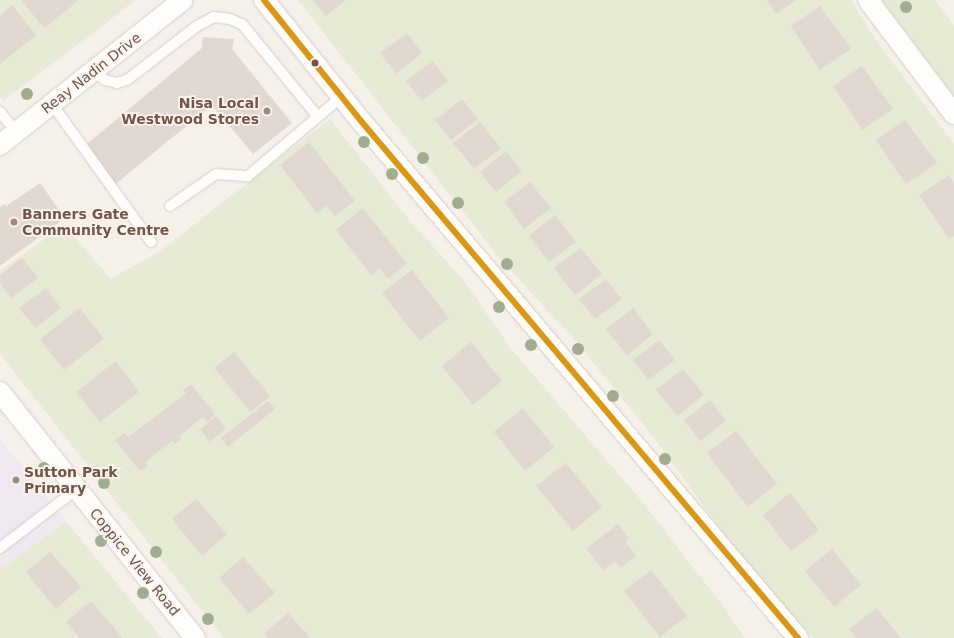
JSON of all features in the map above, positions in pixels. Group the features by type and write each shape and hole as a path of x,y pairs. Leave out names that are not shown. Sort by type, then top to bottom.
{"street":[{"name":"Reay Nadin Drive","path":"0,145 183,0"},
{"path":"264,0 341,97 798,638"},
{"path":"868,0 954,114"},
{"name":"Coppice View Road","path":"0,392 195,638"}],"lane":[{"path":"94,70 105,80 117,83 127,80 197,26 214,17 230,19 242,24 318,117"},
{"path":"170,206 216,174 248,176 341,97"},
{"path":"52,104 151,242"},
{"path":"0,112 16,132"},
{"path":"0,548 76,489"}],"shaded area":[{"name":"Sutton Park Primary","path":"0,439 66,521 0,570"}],"green space":[{"path":"0,0 136,0 3,101 0,97"},
{"path":"298,0 851,0 878,43 954,144 954,638 814,638 766,587 721,530 655,439 579,345 496,254"},
{"path":"881,0 935,0 954,26 954,96"},
{"path":"330,119 410,221 465,282 512,350 640,499 720,602 745,638 224,638 186,591 0,354 0,271 64,225 111,279 160,251"},
{"path":"66,521 162,638 0,638 0,570"}],"building":[{"path":"21,0 79,0 44,28"},
{"path":"313,0 346,0 326,16"},
{"path":"767,0 796,0 776,14"},
{"path":"12,5 36,35 0,64 0,16"},
{"path":"820,6 851,49 820,70 791,26"},
{"path":"407,33 422,53 396,74 380,53"},
{"path":"203,37 234,39 232,49 292,123 253,154 212,105 112,187 81,149 202,48"},
{"path":"433,61 448,81 422,101 406,81"},
{"path":"862,66 893,109 862,130 833,86"},
{"path":"462,99 478,119 451,140 435,120"},
{"path":"905,120 937,163 906,184 876,140"},
{"path":"480,122 501,148 474,169 453,143"},
{"path":"309,142 355,201 335,216 326,206 317,213 280,165"},
{"path":"506,151 522,171 496,192 480,172"},
{"path":"949,175 954,183 954,236 949,239 919,195"},
{"path":"530,182 551,208 524,229 504,202"},
{"path":"40,183 65,218 0,266 0,207 4,204 6,206"},
{"path":"363,208 407,264 388,279 380,269 371,275 336,230"},
{"path":"555,215 576,242 549,262 529,236"},
{"path":"581,248 602,274 575,295 554,268"},
{"path":"22,258 38,278 11,298 0,283 0,275"},
{"path":"412,270 449,318 420,341 382,293"},
{"path":"606,279 622,299 595,319 579,299"},
{"path":"46,288 61,308 35,328 19,308"},
{"path":"80,308 104,339 64,370 40,339"},
{"path":"633,308 653,334 627,355 606,329"},
{"path":"659,340 675,360 648,380 633,360"},
{"path":"471,342 502,381 473,405 442,366"},
{"path":"234,352 270,396 251,412 214,368"},
{"path":"116,361 139,392 100,422 76,392"},
{"path":"683,369 704,395 677,416 656,390"},
{"path":"191,384 215,414 207,422 203,417 179,436 181,439 175,444 172,441 145,462 148,466 140,471 115,440 124,433 128,437 186,393 183,390"},
{"path":"710,400 726,421 700,441 684,420"},
{"path":"268,401 275,409 228,447 221,438"},
{"path":"523,408 554,447 525,471 494,432"},
{"path":"216,416 226,428 210,442 200,429"},
{"path":"736,431 777,484 748,507 707,453"},
{"path":"566,463 602,507 573,531 536,486"},
{"path":"790,493 819,530 791,551 763,515"},
{"path":"196,499 227,534 202,556 172,519"},
{"path":"618,524 629,539 625,542 636,556 621,568 615,561 603,570 586,549"},
{"path":"832,549 861,585 834,607 805,571"},
{"path":"50,552 81,587 56,609 26,572"},
{"path":"243,557 275,593 249,614 219,578"},
{"path":"651,570 687,616 660,637 624,591"},
{"path":"91,601 122,637 121,638 80,638 66,622"},
{"path":"877,608 901,638 856,638 849,629"},
{"path":"288,613 310,638 268,638 264,634"}],"transit line":[{"path":"264,0 361,121 798,638"}],"place":[{"name":"Nisa Local Westwood Stores","path":"267,111"},
{"name":"Banners Gate Community Centre","path":"14,222"},
{"name":"Sutton Park Primary","path":"16,480"}]}
